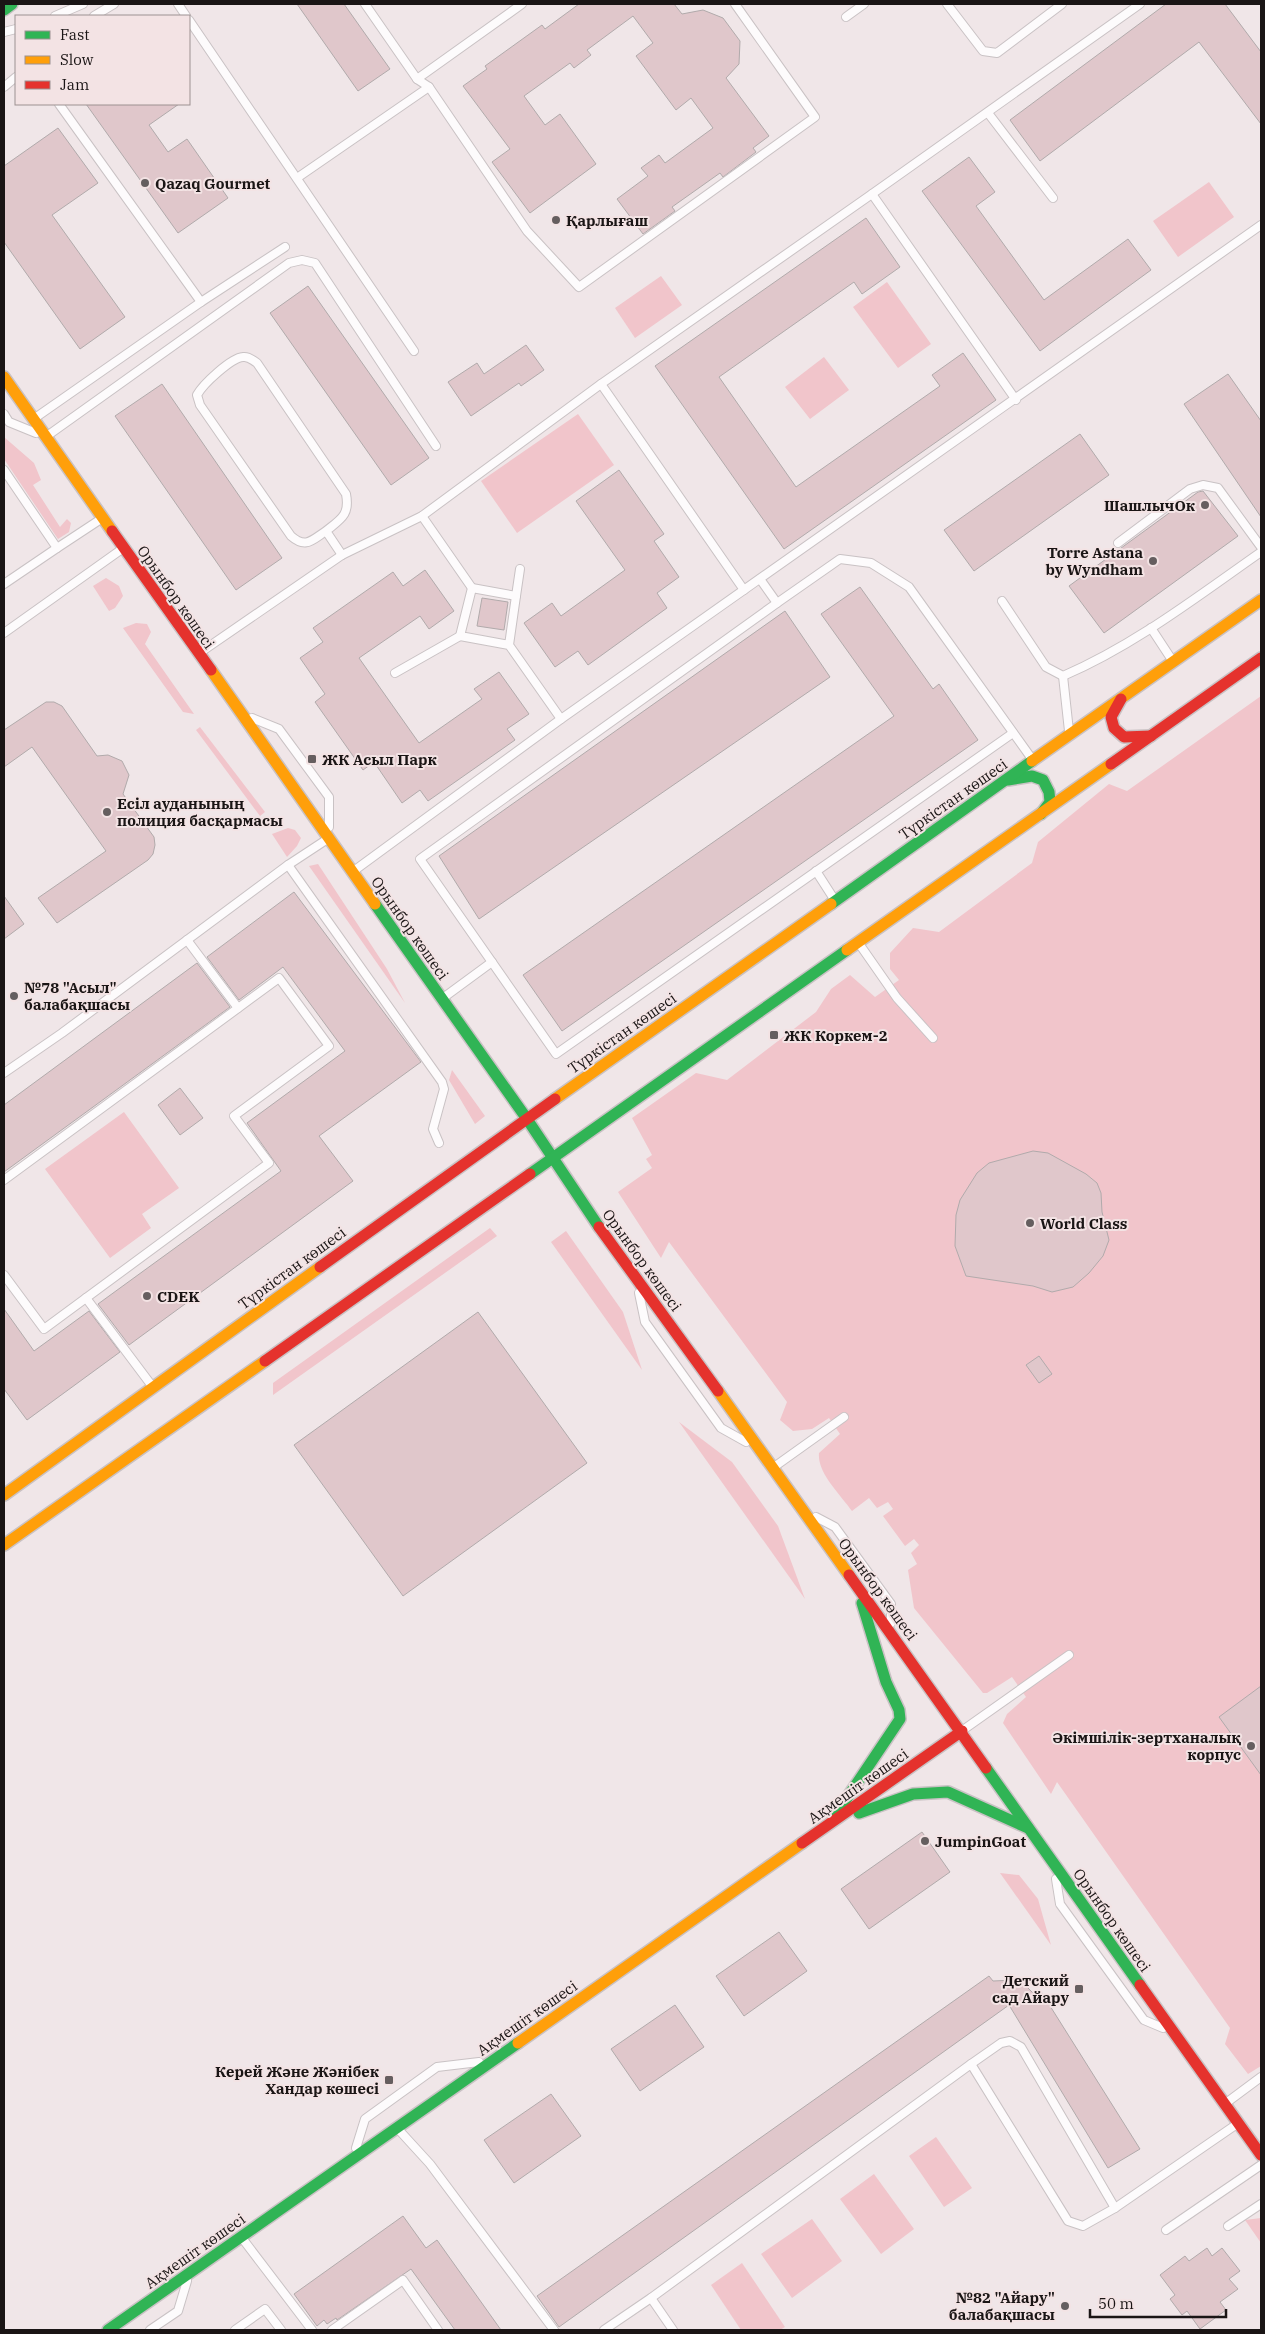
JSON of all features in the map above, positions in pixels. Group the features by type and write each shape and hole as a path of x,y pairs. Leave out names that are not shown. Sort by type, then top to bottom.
{"street":[{"path":"4,10 12,4"},
{"name":"Орынбор көшесі","path":"4,377 527,1119 576,1194 962,1731 1054,1865 1261,2156"},
{"name":"Түркістан көшесі","path":"4,1495 527,1119 1261,600"},
{"path":"4,1545 1261,658"},
{"path":"1121,699 1111,717 1114,728 1124,737 1151,736"},
{"path":"1006,780 1029,775 1043,779 1049,787 1050,802 1041,814"},
{"path":"830,1824 900,1719 899,1710 886,1682 857,1586"},
{"name":"Ақмешіт көшесі","path":"108,2330 962,1731"},
{"path":"830,1824 917,1792 937,1791 948,1792 1028,1828"}],"lane":[{"path":"57,15 83,4"},
{"path":"96,15 114,4"},
{"path":"178,4 185,15"},
{"path":"365,4 417,79 429,87 527,231 579,286 815,117 735,4"},
{"path":"417,79 522,4"},
{"path":"846,17 864,4"},
{"path":"947,4 983,51 997,53 1062,4"},
{"path":"198,654 342,555 422,516 601,384 988,113 1140,4"},
{"path":"190,21 414,351"},
{"path":"4,86 15,78"},
{"path":"297,178 429,87"},
{"path":"59,105 201,302"},
{"path":"988,113 1053,198"},
{"path":"872,194 1016,400"},
{"path":"352,872 561,719 1016,400 1261,225"},
{"path":"33,419 201,302 285,247"},
{"path":"4,414 9,422 46,436 289,262 302,260 315,263 436,446"},
{"path":"240,357 249,357 257,363 346,494 348,506 342,518 326,531 306,543 298,542 291,536 200,405 197,395 203,385 240,357"},
{"path":"601,384 744,590"},
{"path":"4,470 57,548"},
{"path":"1118,543 1190,489 1203,485 1218,488 1261,547"},
{"path":"422,516 472,588 516,596"},
{"path":"4,584 103,518"},
{"path":"326,531 342,555"},
{"path":"4,633 124,548"},
{"path":"1064,676 1088,665 1151,628 1261,552"},
{"path":"1014,733 556,1054 420,859 840,559 871,563 908,587 1014,733 1033,761"},
{"path":"520,569 509,645 561,719"},
{"path":"760,579 777,603"},
{"path":"460,636 472,588"},
{"path":"1002,601 1046,667 1064,676"},
{"path":"1151,628 1173,662"},
{"path":"395,673 460,636 509,645"},
{"path":"1064,676 1070,735"},
{"path":"4,1073 62,1033 328,838 329,797 279,729 240,713"},
{"path":"288,866 442,1082 444,1089 433,1129 439,1143"},
{"path":"816,872 835,900"},
{"path":"187,940 238,1008"},
{"path":"859,943 897,998 933,1038"},
{"path":"442,999 492,962"},
{"path":"4,1180 278,978 329,1046 234,1116 269,1163 44,1329 4,1275"},
{"path":"635,1276 644,1322 721,1428 759,1448"},
{"path":"86,1298 153,1388"},
{"path":"772,1468 844,1417"},
{"path":"803,1511 835,1527 891,1604 890,1632"},
{"path":"962,1731 1069,1655"},
{"path":"1054,1865 1060,1904 1144,2020 1173,2032"},
{"path":"604,2330 651,2298 1001,2043 1010,2041 1022,2047 1115,2208"},
{"path":"353,2158 365,2119 437,2067 493,2060"},
{"path":"971,2064 1068,2222 1083,2226 1115,2208 1198,2153 1238,2123"},
{"path":"1224,2104 1261,2077"},
{"path":"397,2128 430,2164 554,2330"},
{"path":"1166,2230 1261,2165"},
{"path":"1228,2226 1261,2204"},
{"path":"241,2237 273,2276 312,2330"},
{"path":"150,2330 178,2311 190,2273"},
{"path":"332,2330 403,2280 438,2330"},
{"path":"651,2298 673,2330"},
{"path":"235,2330 265,2309 281,2330"}],"shaded area":[{"path":"1209,182 1234,217 1178,257 1153,221"},
{"path":"661,276 682,305 635,338 615,308"},
{"path":"887,282 931,344 898,368 853,307"},
{"path":"824,357 849,390 810,419 785,387"},
{"path":"578,414 614,465 517,533 481,481"},
{"path":"4,437 34,463 41,480 33,485 60,527 67,519 71,523 69,532 58,539 4,459"},
{"path":"106,578 119,586 123,596 115,608 109,611 93,586"},
{"path":"136,623 147,624 151,632 145,644 194,714 183,712 123,628"},
{"path":"1261,696 1261,2066 1248,2074 1225,2044 1230,2028 1057,1782 1051,1794 1003,1723 1007,1714 1026,1697 1012,1677 987,1693 983,1693 914,1608 908,1570 917,1564 911,1553 919,1545 914,1539 905,1546 883,1516 893,1509 888,1502 877,1508 869,1498 852,1511 831,1484 819,1461 819,1453 840,1434 829,1418 812,1429 793,1431 780,1420 787,1402 669,1242 661,1258 618,1192 652,1168 646,1159 652,1155 632,1118 696,1073 727,1080 816,1012 831,989 850,975 875,997 899,980 890,969 890,953 913,928 939,932 1032,863 1038,842 1109,784 1127,791"},
{"path":"200,727 265,812 260,816 196,730"},
{"path":"288,828 295,830 301,838 297,846 287,857 272,834"},
{"path":"318,864 387,969 405,1003 309,866"},
{"path":"452,1070 485,1116 475,1124 449,1080"},
{"path":"124,1112 179,1188 142,1214 151,1228 110,1258 45,1169"},
{"path":"490,1228 497,1236 273,1395 273,1383"},
{"path":"566,1231 623,1312 642,1370 551,1242"},
{"path":"679,1422 732,1462 778,1526 805,1599"},
{"path":"1000,1873 1019,1875 1038,1899 1051,1945"},
{"path":"936,2137 972,2188 944,2207 909,2156"},
{"path":"874,2174 914,2229 881,2254 840,2199"},
{"path":"1261,2218 1261,2243 1245,2220"},
{"path":"812,2219 842,2261 792,2298 761,2254"},
{"path":"742,2263 785,2327 780,2330 741,2330 711,2285"}],"building":[{"path":"297,4 344,4 390,69 358,91"},
{"path":"579,4 674,4 682,14 703,10 723,18 740,41 739,64 726,78 769,136 753,148 756,152 723,177 720,173 672,207 675,211 643,234 617,199 648,176 641,168 659,155 665,163 713,128 691,98 676,110 636,56 653,43 633,16 587,50 591,55 574,68 570,63 524,96 545,125 560,114 596,164 530,213 492,162 510,149 463,86 487,69 485,66 542,25 545,29"},
{"path":"1166,4 1225,4 1261,52 1261,124 1199,42 1040,161 1010,120"},
{"path":"87,105 178,105 149,125 168,152 187,139 228,198 178,233"},
{"path":"58,128 98,183 52,215 125,317 80,349 4,242 4,166"},
{"path":"969,157 995,192 976,206 1044,300 1128,239 1151,270 1040,351 922,191"},
{"path":"866,218 900,267 862,294 854,282 719,377 796,487 940,386 932,375 963,353 996,400 784,549 655,366"},
{"path":"308,286 429,458 391,485 270,313"},
{"path":"526,345 544,370 521,386 519,383 471,416 448,382 477,363 484,374"},
{"path":"1228,374 1261,421 1261,517 1184,404"},
{"path":"162,384 282,558 236,590 115,416"},
{"path":"1080,434 1109,475 974,571 944,530"},
{"path":"619,470 664,534 654,541 679,577 657,593 667,608 588,665 578,651 555,667 524,623 552,603 561,616 625,570 576,501"},
{"name":"Torre Astana by Wyndham","path":"1203,491 1238,536 1104,633 1069,586 1198,492"},
{"path":"425,570 454,611 429,629 420,616 359,658 419,743 482,699 474,689 499,672 529,714 507,729 515,740 428,801 420,790 402,803 374,762 363,770 315,702 325,694 300,658 323,642 313,628 393,572 403,586"},
{"path":"860,587 933,689 939,684 978,740 562,1031 523,975 894,716 821,614"},
{"path":"482,598 508,602 504,630 477,626"},
{"path":"785,611 830,677 479,919 439,856"},
{"name":"Есіл ауданының полиция басқармасы","path":"46,702 54,702 62,706 97,756 108,755 122,761 129,775 123,794 154,837 155,845 153,854 148,860 57,923 38,898 106,851 32,747 4,767 4,730"},
{"path":"294,892 421,1062 319,1136 353,1181 129,1345 98,1304 281,1171 247,1123 345,1051 283,967 239,1000 207,957"},
{"path":"4,896 24,924 4,939"},
{"path":"197,963 230,1007 4,1172 4,1105"},
{"path":"180,1088 203,1118 180,1135 158,1105"},
{"name":"World Class","path":"1033,1151 1048,1153 1086,1174 1097,1183 1101,1193 1102,1212 1109,1240 1103,1256 1089,1273 1073,1287 1052,1292 1033,1286 966,1276 955,1246 956,1215 960,1200 977,1173 989,1163"},
{"path":"4,1309 34,1351 89,1311 120,1352 27,1420 4,1389"},
{"path":"478,1312 587,1463 403,1596 294,1445"},
{"path":"1039,1356 1052,1374 1039,1383 1026,1365"},
{"name":"Әкімшілік-зертханалық корпус","path":"1261,1686 1261,1775 1219,1717"},
{"path":"922,1832 950,1872 869,1929 841,1889"},
{"path":"779,1932 807,1971 744,2016 716,1976"},
{"path":"989,1976 993,1981 1015,1980 1024,1984 1034,1994 1040,1990 1140,2149 1108,2168 1009,2005 559,2327 537,2296"},
{"path":"675,2005 704,2047 640,2091 611,2049"},
{"path":"551,2094 581,2136 514,2183 484,2140"},
{"path":"403,2216 426,2248 437,2240 501,2330 455,2330 411,2269 337,2320 336,2318 327,2324 324,2320 317,2326 294,2294"},
{"path":"1207,2248 1212,2256 1222,2248 1240,2271 1229,2279 1238,2289 1220,2302 1226,2310 1200,2329 1187,2311 1182,2315 1170,2299 1175,2295 1160,2275 1185,2256 1189,2261"}],"traffic: fast":[{"path":"4,10 12,4"},
{"path":"831,904 1032,761"},
{"path":"1008,780 1032,776 1043,780 1049,792 1050,802 1041,814"},
{"path":"375,904 527,1119 599,1227"},
{"path":"530,1174 847,950"},
{"path":"837,1813 900,1719 899,1710 886,1682 862,1603"},
{"path":"986,1768 1140,1985"},
{"path":"859,1813 913,1794 948,1792 1028,1828"},
{"path":"108,2330 518,2043"}],"traffic: slow":[{"path":"4,377 112,531"},
{"path":"1032,761 1261,600"},
{"path":"211,670 375,904"},
{"path":"847,950 1111,764"},
{"path":"555,1099 831,904"},
{"path":"4,1495 320,1267"},
{"path":"4,1545 265,1361"},
{"path":"718,1391 849,1575"},
{"path":"518,2043 802,1843"}],"traffic: jam":[{"path":"112,531 211,670"},
{"path":"1111,764 1261,658"},
{"path":"1121,699 1111,717 1114,728 1124,737 1151,736"},
{"path":"320,1267 555,1099"},
{"path":"265,1361 530,1174"},
{"path":"599,1227 718,1391"},
{"path":"849,1575 986,1768"},
{"path":"802,1843 962,1731"},
{"path":"1140,1985 1261,2155"}],"place":[{"name":"Qazaq Gourmet","path":"145,183"},
{"name":"Қарлығаш","path":"556,220"},
{"name":"ШашлычОк","path":"1205,505"},
{"name":"Torre Astana by Wyndham","path":"1153,561"},
{"name":"ЖК Асыл Парк","path":"312,759"},
{"name":"Есіл ауданының полиция басқармасы","path":"107,812"},
{"name":"№78 \"Асыл\" балабақшасы","path":"14,996"},
{"name":"ЖК Коркем-2","path":"774,1035"},
{"name":"World Class","path":"1030,1223"},
{"name":"CDEK","path":"147,1296"},
{"name":"Әкімшілік-зертханалық корпус","path":"1251,1746"},
{"name":"JumpinGoat","path":"925,1841"},
{"name":"Детский сад Айару","path":"1079,1989"},
{"name":"Керей Және Жәнібек Хандар көшесі","path":"389,2080"},
{"name":"№82 \"Айару\" балабақшасы","path":"1065,2306"}]}
